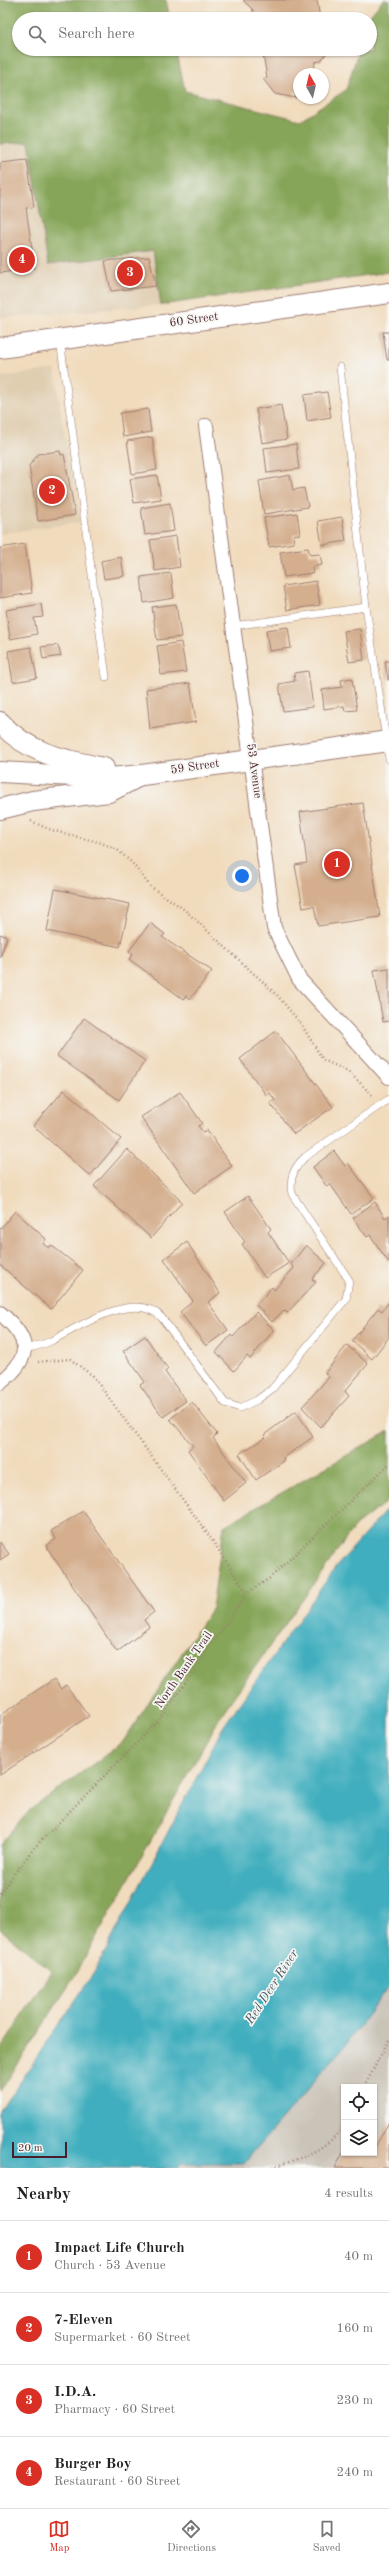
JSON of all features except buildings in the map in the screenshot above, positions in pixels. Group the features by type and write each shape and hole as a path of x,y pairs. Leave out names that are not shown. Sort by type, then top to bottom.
{"street":[{"name":"60 Street","path":"0,348 389,293"},
{"name":"53 Avenue","path":"206,426 274,928 299,979 389,1077"},
{"path":"0,722 20,741 44,754 142,775"},
{"name":"59 Street","path":"0,772 92,777 142,775 252,759 388,747"},
{"path":"0,809 33,801 109,792 142,775"},
{"path":"0,1313 16,1327 23,1355 0,1383"}],"lane":[{"path":"60,339 106,677"},
{"path":"340,366 366,607 388,747"},
{"path":"233,626 366,607"},
{"path":"23,1355 98,1316 121,1310 145,1309 158,1314 162,1318 224,1403 240,1408 257,1400 272,1389 346,1299 349,1292 349,1280 292,1194 291,1182 296,1167 305,1157 389,1099"}],"path":[{"path":"29,820 51,830 102,843 119,851 132,863 151,887 185,910 277,995 301,1024 323,1060 348,1071 382,1105"},
{"path":"23,1355 70,1359 93,1376 210,1537 248,1593"},
{"name":"North Bank Trail","path":"0,1893 34,1848 162,1717 248,1593 270,1578 389,1464"},
{"path":"366,2084 389,2040"},
{"path":"269,2168 293,2162 338,2135 341,2130"}],"shaded area":[{"path":"29,141 48,265 153,251 161,305 0,318 0,145"},
{"path":"55,369 62,421 81,522 0,534 0,377"},
{"path":"389,1986 389,2168 179,2168 181,2163 244,2163 348,2042"}],"green space":[{"path":"0,0 166,0 169,12 12,12 12,56 178,56 185,91 300,120 325,104 329,104 329,101 346,90 357,56 377,56 377,12 373,12 383,0 389,0 389,272 161,305 153,251 48,265 29,142 0,144"},
{"path":"389,1431 389,1500 355,1526 223,1712 71,1982 0,2092 0,2050 51,1971 0,1929 0,1845 30,1810 122,1743 212,1608 224,1526"}],"water":[{"name":"Red Deer River","path":"389,1507 389,1986 348,2042 244,2163 181,2163 179,2168 0,2168 0,2112 95,1971 223,1727 336,1567"}],"place":[{"name":"Burger Boy","path":"22,260"},
{"name":"I.D.A.","path":"130,273"},
{"name":"7-Eleven","path":"52,491"},
{"name":"Impact Life Church","path":"337,864"}]}
